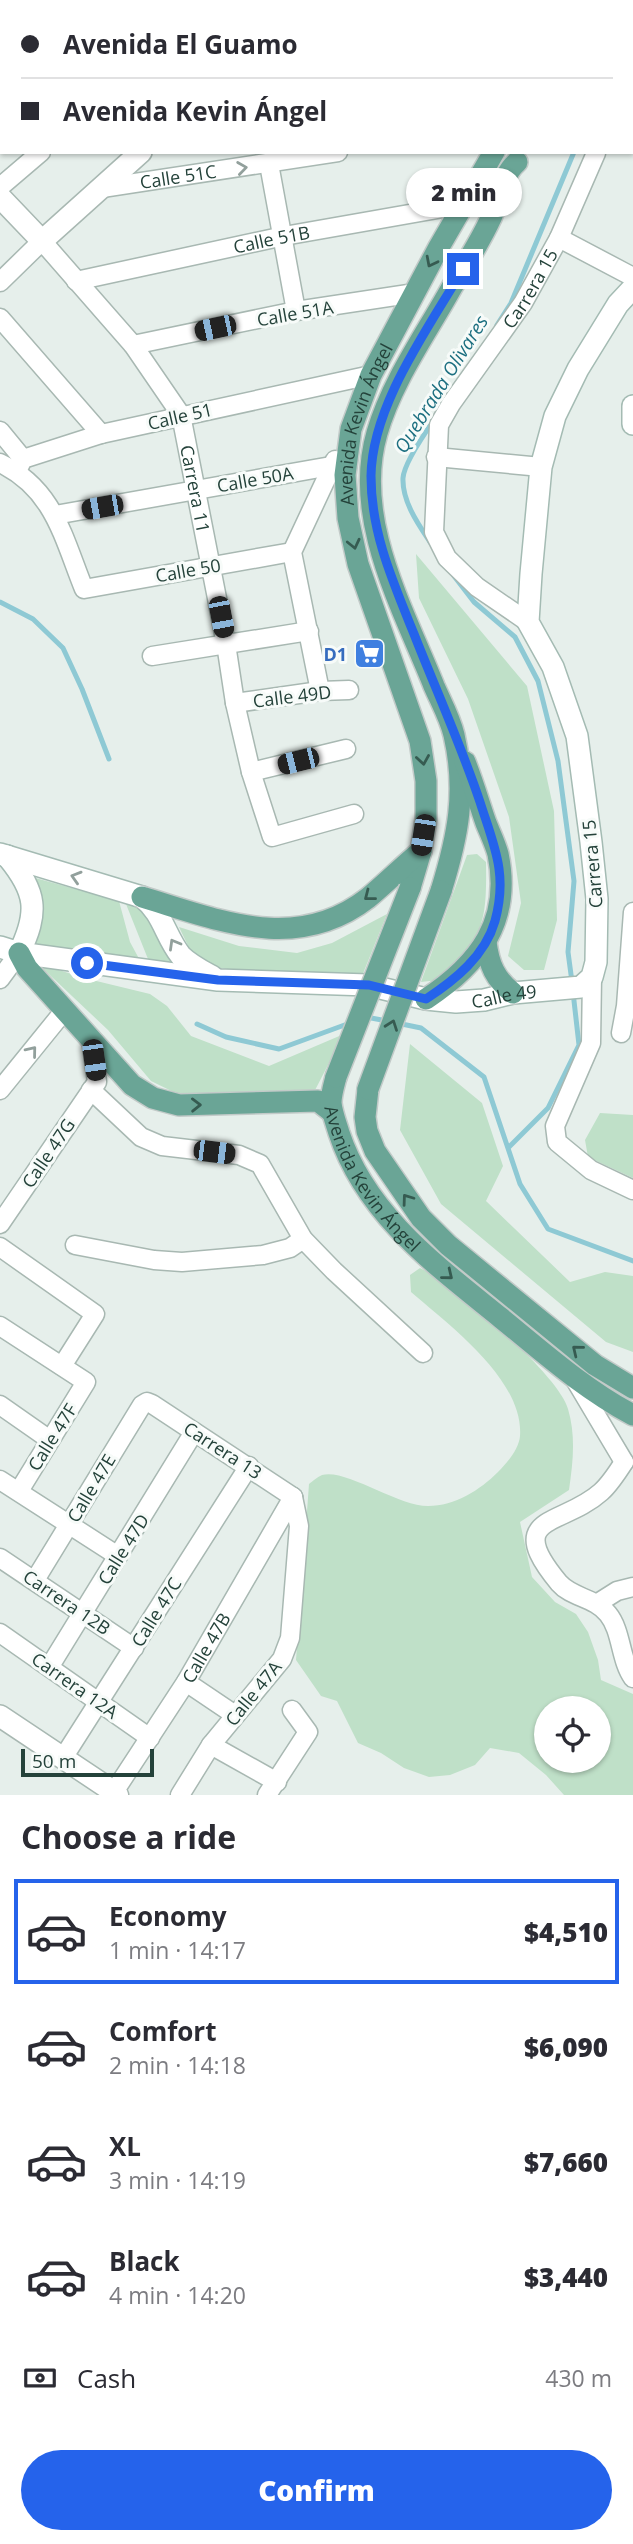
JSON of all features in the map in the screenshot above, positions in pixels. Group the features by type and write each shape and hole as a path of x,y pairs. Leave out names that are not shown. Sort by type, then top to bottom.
{"main road":[{"name":"Calle 51C","path":"42,241 139,154"},
{"name":"Avenida Kevin Ángel","path":"633,1388 595,1365 448,1245 422,1219 375,1151 365,1117 368,1089 456,842 460,804 454,734 382,556 373,512 371,474 377,434 397,384 493,209 502,206 517,171 498,161 439,247 371,375 351,429 345,475 348,517 358,564 420,741 426,780 426,819 421,851 410,888 336,1077 331,1099 332,1112 346,1155 363,1186 420,1252 574,1378 633,1416"},
{"name":"Carrera 11","path":"0,197 42,241"},
{"path":"528,622 541,467 555,416 578,369 618,304 633,288"},
{"path":"633,406 633,424"},
{"name":"Carrera 15","path":"528,622 553,667 577,736 597,899 596,962 587,982"},
{"path":"426,999 460,974 486,943 495,921 500,890 498,853 454,734"},
{"path":"456,842 475,835 486,839 498,853"},
{"path":"4,855 236,926 274,930 305,927 335,917 366,899 421,851"},
{"path":"4,855 24,876 32,902 30,929 10,950 132,1085 153,1098 179,1105 318,1101 332,1112"},
{"path":"142,897 159,913 181,956 194,967 218,980"},
{"path":"486,943 493,971 501,984 513,993"},
{"name":"Calle 49","path":"10,950 218,980 369,985 426,999 456,1002 552,990 587,982"},
{"path":"0,1716 115,1794"}],"street":[{"path":"0,187 39,154"},
{"name":"Calle 51C","path":"102,188 327,154"},
{"name":"Carrera 15","path":"528,622 477,587 447,558 434,532 439,425 523,303 559,238 596,154"},
{"path":"270,164 296,311"},
{"name":"Calle 51B","path":"76,281 284,236 466,204"},
{"path":"559,238 633,277"},
{"name":"Calle 51C","path":"0,282 42,241"},
{"name":"Carrera 11","path":"42,241 133,345 181,415 235,703 251,772 272,837 354,814"},
{"name":"Calle 51A","path":"133,345 296,311 415,293"},
{"path":"0,318 102,434"},
{"name":"Calle 51","path":"20,465 102,434 371,375"},
{"path":"320,691 292,552 351,429"},
{"path":"0,431 55,515"},
{"path":"436,457 541,467"},
{"path":"0,463 20,465"},
{"name":"Calle 50A","path":"55,515 331,466"},
{"name":"Calle 50","path":"55,515 84,589 292,552"},
{"path":"152,656 309,631"},
{"name":"Calle 49D","path":"235,703 320,691 349,690"},
{"path":"251,772 346,749"},
{"path":"621,1032 631,974 633,912"},
{"path":"0,964 10,950"},
{"path":"0,979 10,950"},
{"path":"587,982 591,1043 555,1126 557,1142 591,1170 633,1190"},
{"path":"0,1090 64,1011"},
{"path":"91,1038 94,1086 141,1137 162,1146 239,1155 260,1164 303,1239 334,1272 423,1353"},
{"path":"94,1086 132,1085"},
{"name":"Calle 47G","path":"0,1224 94,1086"},
{"path":"75,1245 154,1260 182,1262 263,1255 290,1248 303,1239"},
{"path":"0,1247 95,1314 62,1366 0,1326"},
{"name":"Calle 47F","path":"19,1492 86,1382 62,1366"},
{"path":"574,1378 628,1463 600,1493 543,1524 536,1534 536,1549 561,1585 578,1596 598,1603 610,1617 633,1678"},
{"name":"Calle 47E","path":"35,1580 142,1405 146,1402 152,1404"},
{"name":"Carrera 13","path":"152,1404 293,1497"},
{"path":"0,1405 50,1440"},
{"name":"Calle 47D","path":"50,1666 194,1432"},
{"name":"Calle 47C","path":"63,1758 249,1466"},
{"path":"0,1480 118,1556"},
{"name":"Calle 47B","path":"115,1794 186,1682 293,1497"},
{"name":"Calle 47A","path":"180,1795 211,1745 282,1660 290,1638 299,1526 293,1497"},
{"name":"Carrera 12B","path":"0,1558 134,1648"},
{"path":"598,1603 617,1591 633,1587"},
{"name":"Carrera 12A","path":"0,1633 150,1738"},
{"path":"186,1682 235,1715"},
{"path":"211,1745 272,1789 308,1732 292,1710"}],"green space":[{"path":"416,554 527,686 554,811 557,920 544,970 524,970 508,956 521,903 509,817 468,699 419,598"},
{"path":"477,854 486,862 485,902 479,928 465,952 438,980 421,982 467,855"},
{"path":"28,876 119,901 130,942 143,966 31,947"},
{"path":"126,904 142,908 181,968 150,964"},
{"path":"387,914 360,981 256,974 210,966 192,954 179,927 239,946 297,953 332,943"},
{"path":"37,963 150,994 167,1006 191,1036 269,1066 344,1034 312,1096 196,1103 151,1081 108,1030"},
{"path":"410,1044 482,1103 503,1166 486,1201 570,1282 605,1272 633,1276 633,1352 606,1342 441,1204 400,1130"},
{"path":"600,1113 633,1115 633,1178 588,1157 585,1140"},
{"path":"420,1268 456,1292 526,1354 546,1375 568,1409 573,1439 569,1490 520,1522 532,1577 555,1602 576,1614 588,1632 598,1660 601,1680 633,1694 633,1795 564,1795 544,1773 611,1773 611,1696 534,1696 534,1765 519,1753 490,1748 475,1765 450,1775 429,1777 404,1768 381,1753 358,1743 337,1701 321,1696 296,1660 309,1484 322,1475 332,1474 416,1504 428,1506 448,1503 466,1496 498,1472 509,1460 519,1441 518,1415 510,1395 497,1375 463,1337 411,1292 410,1275"}],"waterway":[{"name":"Quebrada Olivares","path":"497,325 511,303 573,154"},
{"name":"Quebrada Olivares","path":"430,542 408,504 403,478 411,456 434,420"},
{"name":"Quebrada Olivares","path":"454,576 474,602 515,637 538,681 558,761 574,881 568,952 572,982"},
{"path":"0,602 33,619 63,648 109,759"},
{"name":"Quebrada Olivares","path":"509,1147 548,1108 579,1045 573,992"},
{"path":"366,1017 387,1021"},
{"path":"197,1024 226,1037 279,1049 350,1023"},
{"name":"Quebrada Olivares","path":"397,1023 421,1028 484,1077 520,1184 548,1229 633,1261"}],"place":[{"name":"D1","path":"370,654"}],"route":[{"path":"87,963 218,980 369,985 426,999 460,974 486,943 495,921 500,890 498,853 475,787 382,556 373,512 371,474 377,434 397,384 463,269"}]}
